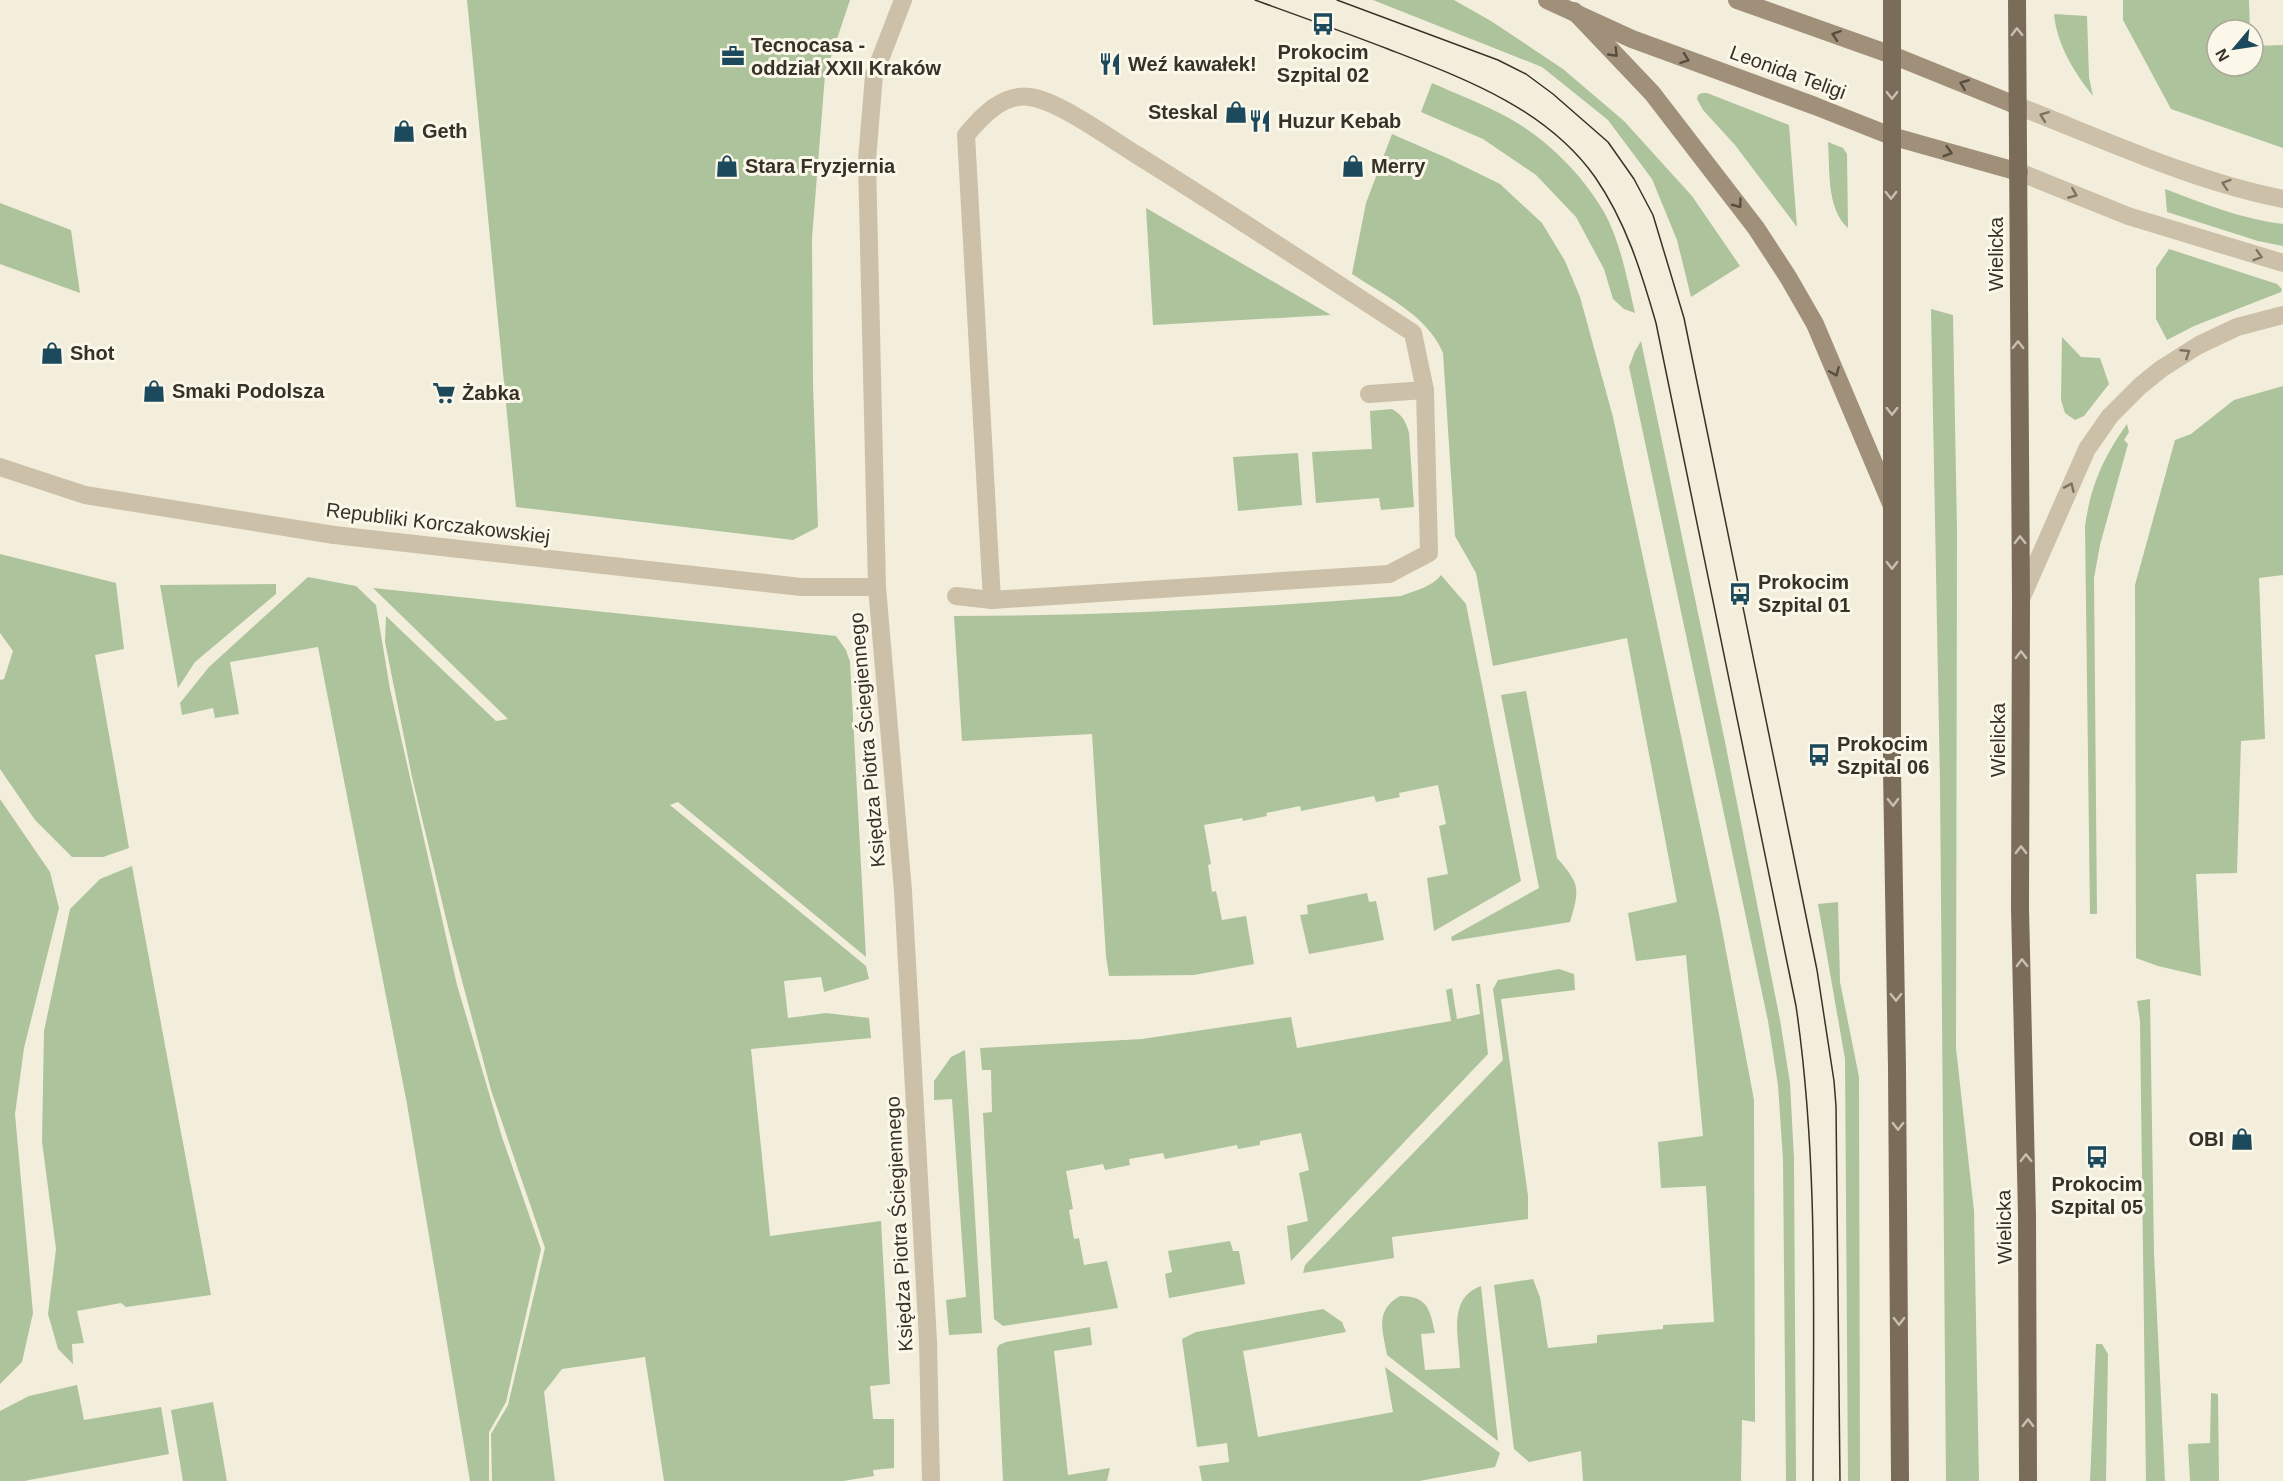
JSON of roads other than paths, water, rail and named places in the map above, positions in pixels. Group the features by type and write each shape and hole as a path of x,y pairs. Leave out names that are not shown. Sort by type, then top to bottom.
{"main road":[{"path":"1892,0 1892,506 1900,1481"},
{"name":"Wielicka","path":"2017,0 2021,598 2020,908 2027,1216 2028,1481"}],"street":[{"name":"Księdza Piotra Ściegiennego","path":"903,0 874,75 867,160 877,587 903,902 928,1341 931,1481"},
{"name":"Leonida Teligi","path":"1547,0 1632,39 1892,136 2019,172"},
{"path":"1737,0 1892,55 2018,106 2203,176 2255,193 2283,199"},
{"path":"1574,11 1652,93 1756,228 1788,277 1815,324 1892,506"},
{"path":"956,596 992,600 1389,574 1429,553 1425,390 1413,333 1231,214 1081,120 1045,101 1029,96 1014,97 995,106 966,135 992,600"},
{"path":"2019,172 2128,216 2283,263"},
{"path":"2021,598 2087,449 2110,416 2161,369 2199,345 2237,327 2283,315"},
{"path":"1369,394 1425,390"},
{"name":"Republiki Korczakowskiej","path":"0,466 86,495 334,535 790,586 877,587"}],"tram line":[{"path":"1255,0 1474,84 1528,114 1553,132 1595,177 1616,211 1631,247 1656,323 1796,1006 1808,1124 1811,1184 1814,1303 1813,1481"},
{"path":"1337,0 1498,60 1526,74 1553,94 1608,142 1634,179 1653,215 1684,318 1817,970 1834,1081 1840,1481"}],"place":[{"name":"Prokocim Szpital 02","path":"1323,24"},
{"name":"Tecnocasa - oddział XXII Kraków","path":"733,56"},
{"name":"Weź kawałek!","path":"1110,64"},
{"name":"Steskal","path":"1236,112"},
{"name":"Huzur Kebab","path":"1260,121"},
{"name":"Geth","path":"404,131"},
{"name":"Stara Fryzjernia","path":"727,166"},
{"name":"Merry","path":"1353,166"},
{"name":"Shot","path":"52,353"},
{"name":"Smaki Podolsza","path":"154,391"},
{"name":"Żabka","path":"444,393"},
{"name":"Prokocim Szpital 01","path":"1740,594"},
{"name":"Prokocim Szpital 06","path":"1819,755"},
{"name":"OBI","path":"2242,1139"},
{"name":"Prokocim Szpital 05","path":"2097,1157"}]}
